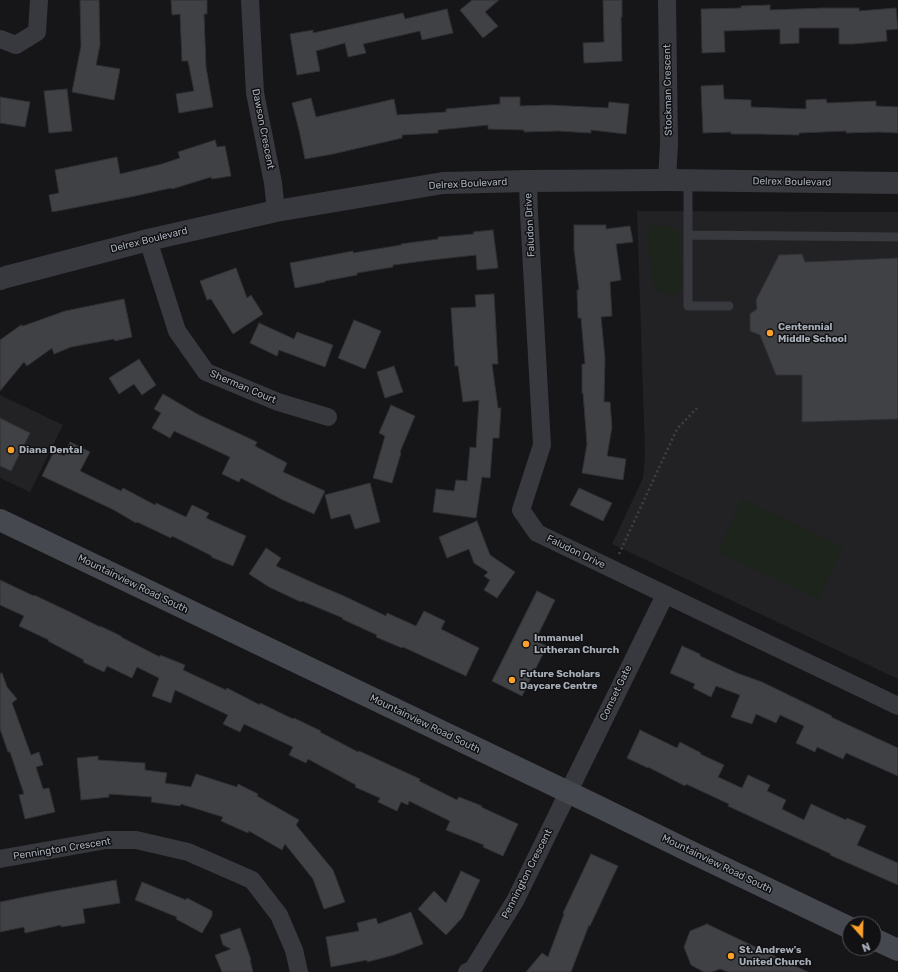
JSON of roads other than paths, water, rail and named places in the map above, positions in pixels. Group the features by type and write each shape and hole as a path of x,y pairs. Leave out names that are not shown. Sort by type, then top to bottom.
{"main road":[{"name":"Mountainview Road South","path":"0,520 842,924"},
{"path":"882,943 898,950"}],"street":[{"path":"0,39 16,44 37,32 39,0"},
{"name":"Dawson Crescent","path":"250,0 255,93 273,183 276,211"},
{"name":"Stockman Crescent","path":"667,0 669,144 677,180"},
{"name":"Delrex Boulevard","path":"0,279 148,240 276,211 443,183 677,180 898,183"},
{"name":"Faludon Drive","path":"528,181 542,446 521,510 537,533 898,706"},
{"name":"Sherman Court","path":"148,240 177,331 206,372 278,402 328,417"},
{"name":"Comset Gate","path":"568,792 665,595"},
{"name":"Pennington Crescent","path":"466,972 473,969 515,901 568,792"},
{"name":"Pennington Crescent","path":"0,859 106,840 136,840 188,852 252,880 279,915 294,950 299,972"}],"lane":[{"path":"677,180 688,235 688,306 729,306"},
{"path":"688,235 898,237"}],"place":[{"name":"Centennial Middle School","path":"770,333"},
{"name":"Diana Dental","path":"11,450"},
{"name":"Immanuel Lutheran Church","path":"526,644"},
{"name":"Future Scholars Daycare Centre","path":"512,680"},
{"name":"St. Andrew's United Church","path":"731,956"}]}
